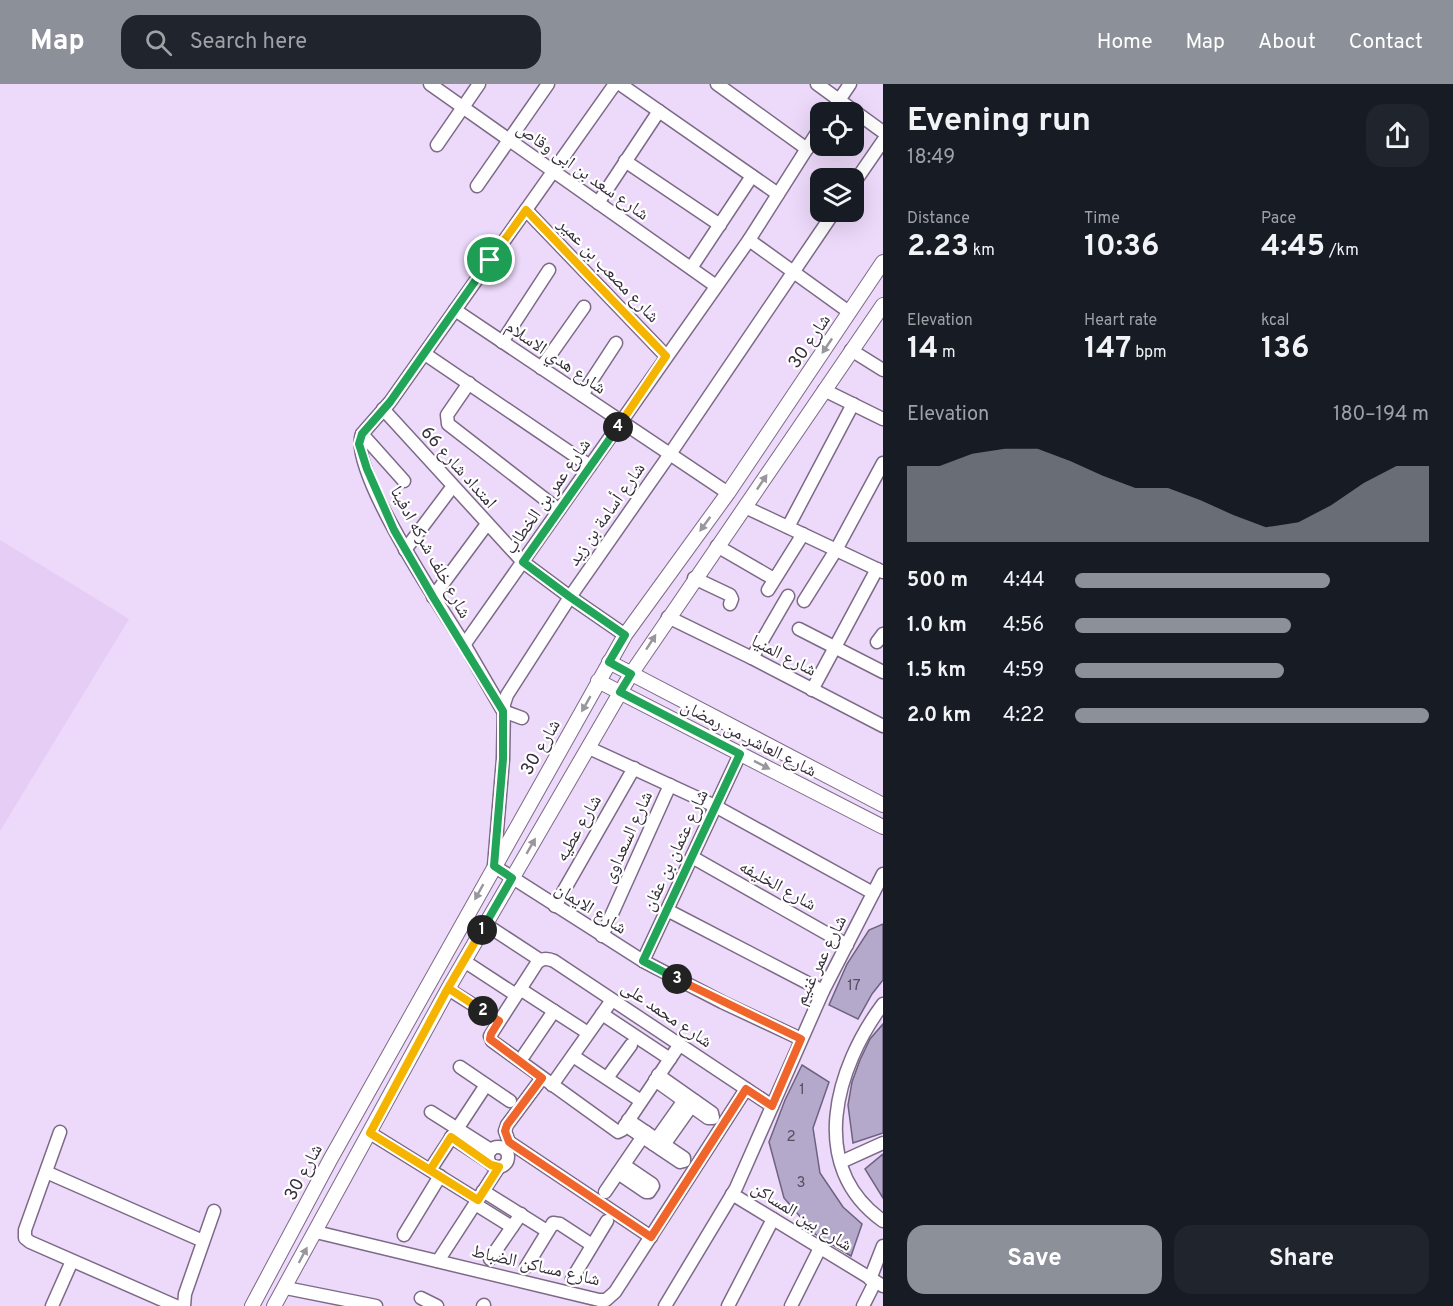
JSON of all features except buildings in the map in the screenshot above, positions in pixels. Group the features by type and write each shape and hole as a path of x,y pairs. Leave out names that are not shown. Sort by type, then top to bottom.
{"street":[{"name":"شارع سعد بن ابى وقاص","path":"430,84 716,286"},
{"path":"437,145 478,84"},
{"path":"477,186 548,84"},
{"path":"404,481 362,434 424,354 615,84"},
{"path":"620,84 778,194"},
{"path":"717,84 807,149"},
{"path":"817,84 883,132"},
{"path":"839,100 850,84"},
{"path":"598,203 658,111"},
{"path":"864,169 883,141"},
{"name":"شارع عمر بن الخطاب","path":"464,645 749,240 810,144"},
{"path":"625,161 720,225"},
{"path":"690,268 752,177"},
{"name":"شارع مصعب بن عمير","path":"526,210 666,356"},
{"name":"شارع أسامة بن زيد","path":"494,866 503,759 503,711 507,695 570,597 827,222"},
{"path":"749,240 793,271 846,318 861,337"},
{"name":"شارع 30","path":"252,1306 330,1160 625,635 728,493 883,262"},
{"path":"502,342 549,270"},
{"path":"541,368 584,307"},
{"path":"274,1306 286,1288 448,988 620,692 694,578 882,309"},
{"name":"شارع هدي الاسلام","path":"455,310 728,493"},
{"path":"582,395 616,343"},
{"path":"851,351 883,370"},
{"path":"424,354 590,466"},
{"path":"469,384 447,415 448,424 559,510"},
{"path":"824,390 883,419"},
{"path":"788,527 854,404"},
{"name":"امتداد شارع 66","path":"383,409 523,562 625,635"},
{"name":"شارع خلف شركه ادفينا","path":"362,434 359,444 367,469 405,550 503,711"},
{"path":"804,601 836,550 883,463"},
{"path":"405,550 453,486"},
{"path":"745,507 880,569 812,690"},
{"path":"433,597 487,524"},
{"path":"717,546 771,584 803,534"},
{"path":"694,578 730,595 732,599 730,604"},
{"path":"752,658 788,596"},
{"name":"شارع المنيا","path":"668,617 883,726"},
{"path":"799,629 883,672"},
{"name":"شارع العاشر من رمضان","path":"609,662 883,805"},
{"name":"شارع العاشر من رمضان","path":"598,681 883,827"},
{"path":"503,711 522,718"},
{"path":"589,748 716,806 873,893"},
{"name":"شارع عثمان بن عفان","path":"643,961 740,754"},
{"name":"شارع عطيه","path":"555,906 634,768"},
{"name":"شارع السعداوى","path":"602,936 670,785"},
{"name":"شارع الخليفه","path":"692,857 847,945"},
{"name":"شارع الايمان","path":"494,866 643,961 801,1039"},
{"name":"شارع عمر غنيم","path":"665,1306 732,1194 823,991 883,874"},
{"path":"667,910 823,991"},
{"name":"شارع محمد على","path":"486,924 538,962 549,958 554,961 772,1106"},
{"path":"464,961 554,1011 588,1034"},
{"path":"538,962 499,1021 490,1039 615,1131 620,1131 627,1123 680,1044"},
{"path":"448,988 499,1021"},
{"path":"612,1000 573,1056 507,1125 505,1131 509,1142 651,1237"},
{"path":"883,1004 855,1047 838,1098 835,1125 837,1150 855,1194 870,1212 883,1221"},
{"path":"524,1055 554,1011"},
{"path":"602,1014 670,1059"},
{"path":"607,1078 631,1045"},
{"path":"573,1056 641,1101"},
{"path":"460,1068 510,1101"},
{"path":"605,1192 621,1169 654,1141 689,1101 657,1078"},
{"path":"404,1235 454,1133 486,1085"},
{"name":"شارع مساكن الضباط","path":"316,1232 606,1303 746,1089"},
{"path":"431,1112 454,1133 493,1160 479,1198 438,1261"},
{"path":"627,1123 654,1141"},
{"path":"60,1132 25,1230 25,1238 176,1306"},
{"path":"370,1133 479,1198 520,1214 547,1231"},
{"path":"841,1162 883,1143"},
{"path":"46,1172 203,1241"},
{"name":"شارع بين المساكن","path":"732,1194 876,1282"},
{"path":"479,1198 512,1227"},
{"path":"184,1306 184,1294 214,1211"},
{"path":"490,1259 520,1214"},
{"path":"728,1306 773,1219"},
{"path":"572,1278 607,1221"},
{"path":"526,1267 550,1225 557,1222 592,1245"},
{"path":"863,1306 876,1282 883,1246"},
{"path":"791,1306 820,1248"},
{"path":"52,1306 72,1261"},
{"path":"286,1288 367,1305"},
{"path":"421,1298 437,1306"}],"shaded area":[{"path":"0,540 129,619 0,831"}],"route":[{"path":"490,260 390,402 360,436 359,444 367,469 394,530 503,711 503,759 494,866 512,878 448,988 370,1133 430,1170 451,1137 491,1165 499,1167 478,1200 370,1133 409,1061 448,988 499,1021 490,1039 542,1078 507,1125 505,1131 509,1142 651,1237 746,1089 772,1106 801,1039 643,961 740,754 620,692 631,674 609,662 625,635 523,562 666,356 526,210 490,260"}]}
